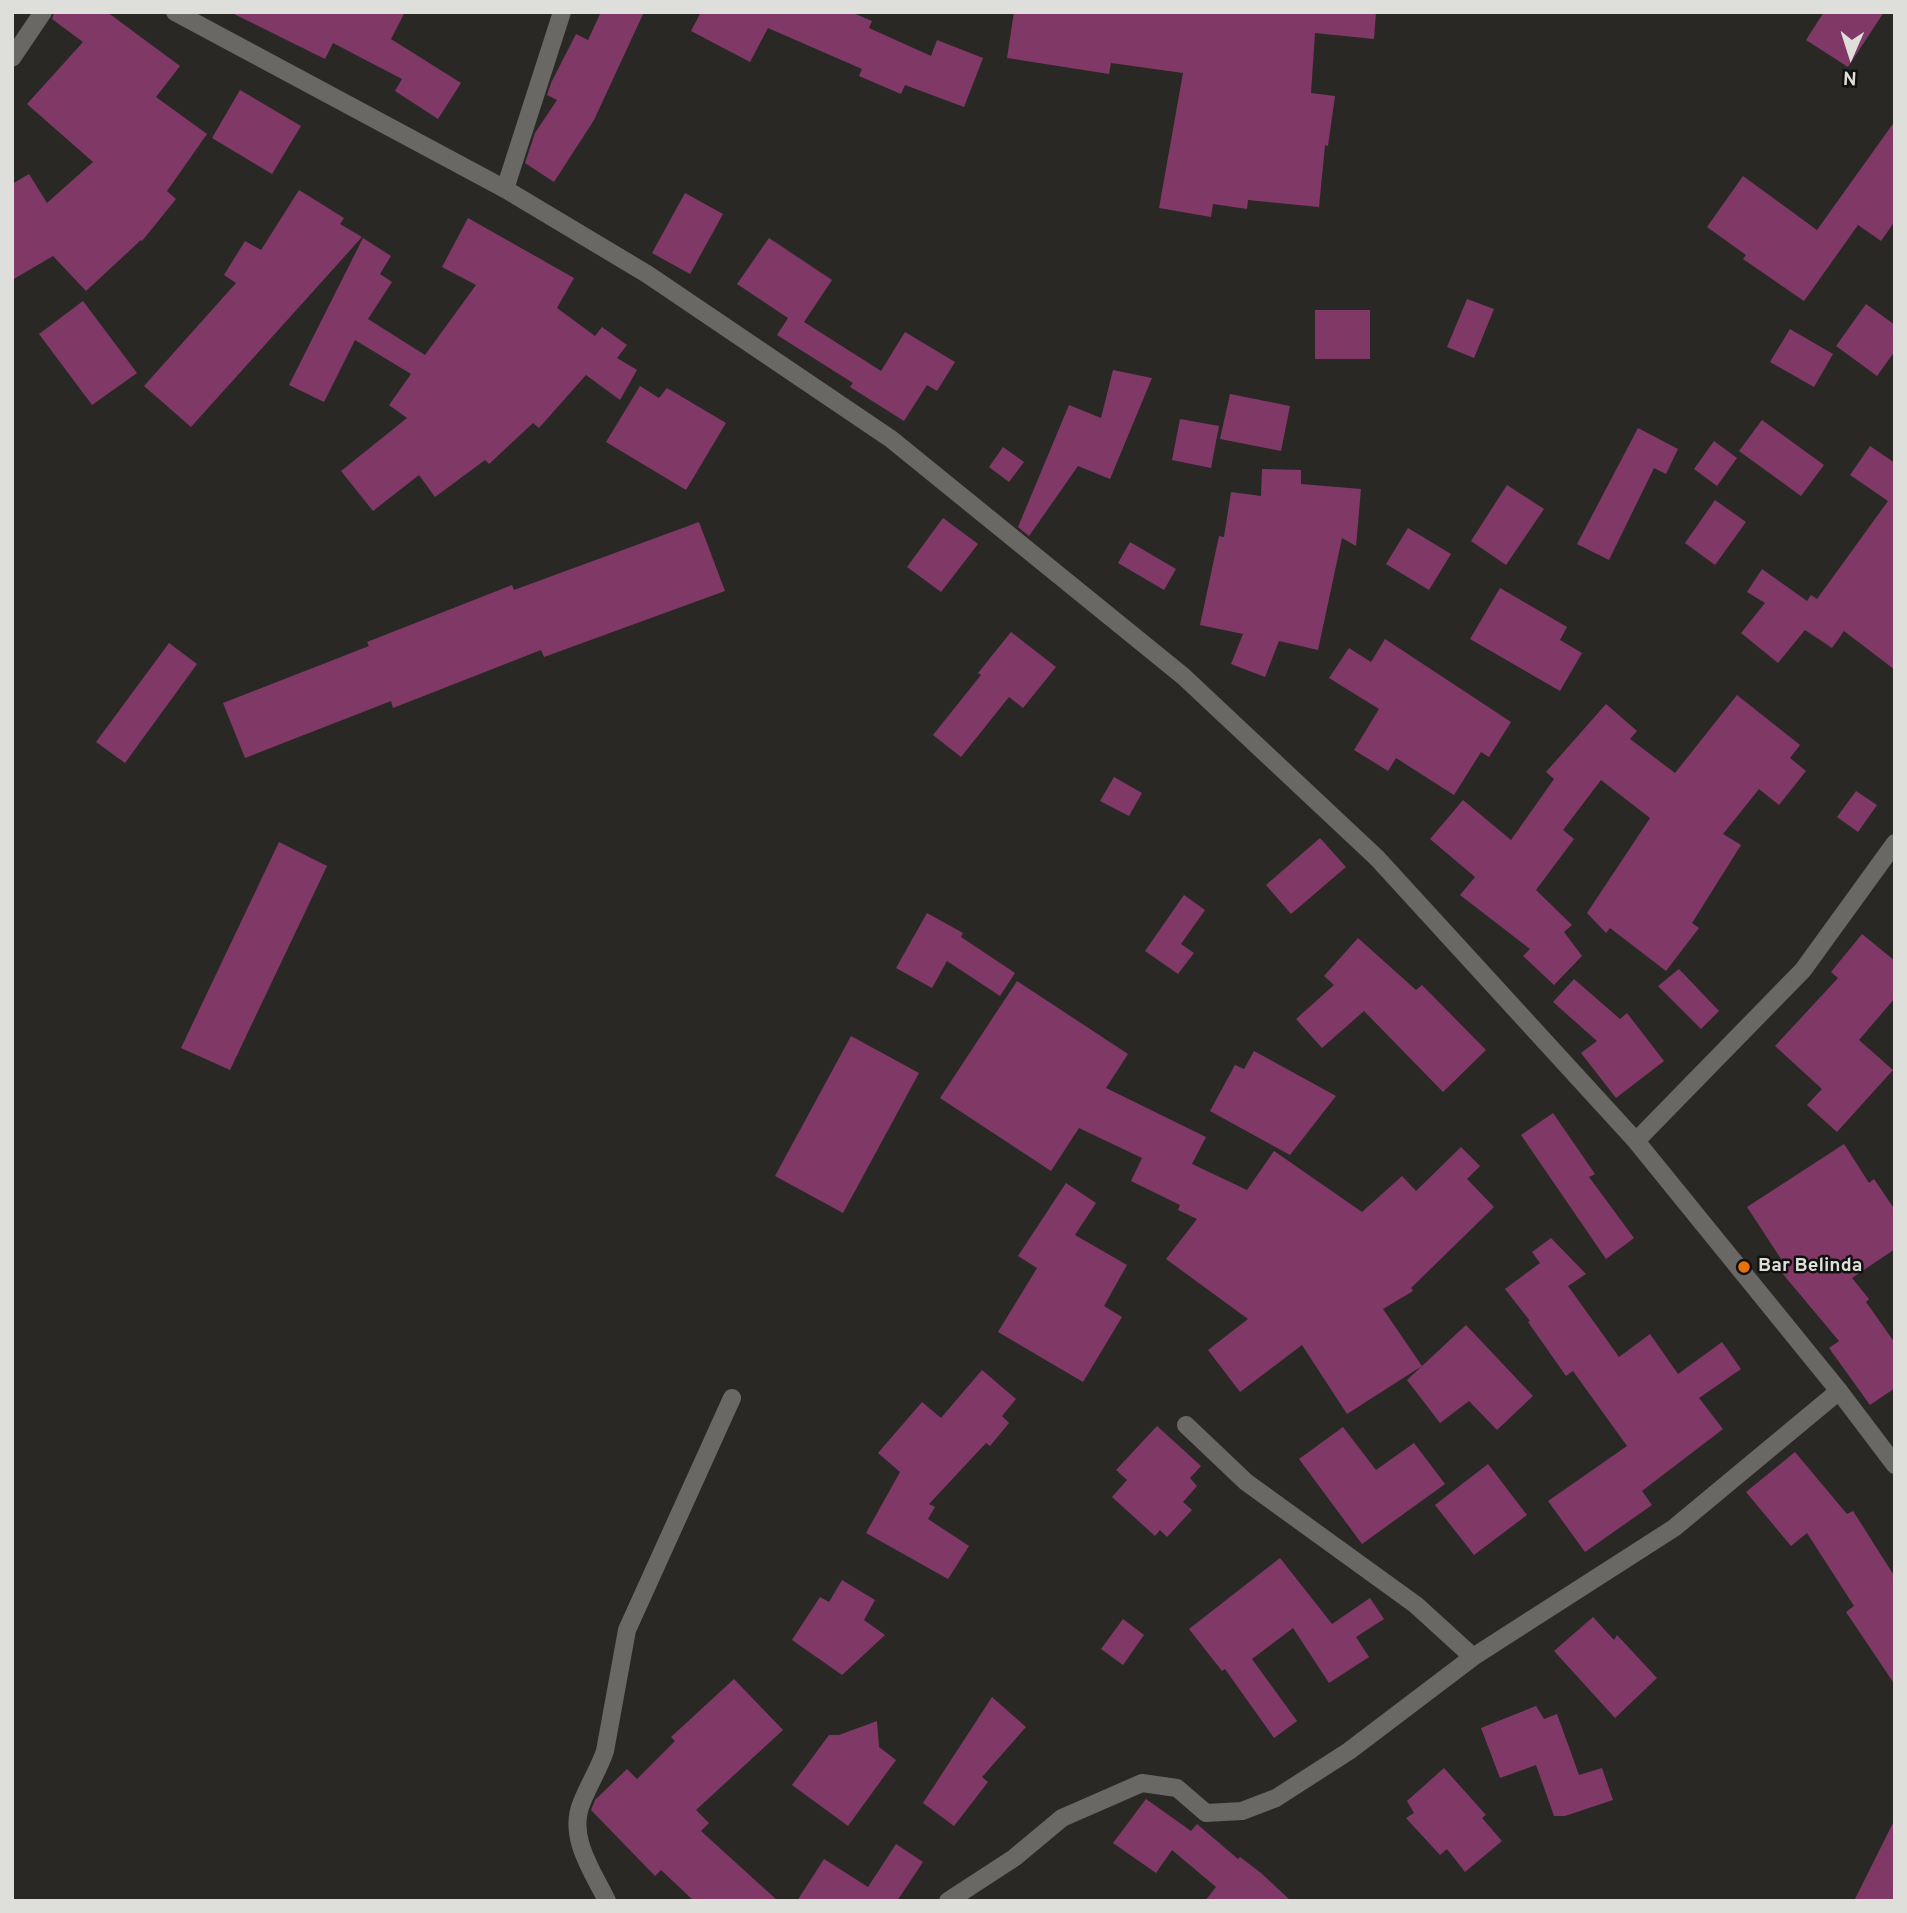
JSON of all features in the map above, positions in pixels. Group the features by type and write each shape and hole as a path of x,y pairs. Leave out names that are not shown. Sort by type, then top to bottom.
{"street":[{"path":"12,58 43,12"},
{"path":"175,12 505,189 647,274 891,439 1183,676 1377,858 1636,1141 1839,1391 1895,1465"},
{"path":"505,189 562,12"},
{"path":"1636,1141 1803,970 1895,843"},
{"path":"948,1901 1014,1858 1062,1818 1142,1783 1177,1788 1206,1813 1242,1811 1276,1798 1349,1751 1473,1657 1674,1528 1839,1391"},
{"path":"607,1901 578,1840 577,1822 581,1803 605,1751 627,1630 732,1398"},
{"path":"1186,1425 1246,1482 1416,1605 1473,1657"}],"building":[{"path":"54,12 107,12 180,66 156,97 207,134 167,191 176,199 142,241 86,291 53,256 12,280 12,184 29,174 47,203 93,162 27,104 83,42 52,19"},
{"path":"230,12 405,12 391,39 461,83 438,119 395,91 402,79 333,43 325,59"},
{"path":"601,12 644,12 594,120 554,182 525,163 535,133 557,100 547,95 551,83 576,34 588,40"},
{"path":"701,12 851,12 872,21 869,28 931,56 937,40 983,58 964,107 905,85 901,94 859,76 862,69 768,28 750,62 691,31"},
{"path":"1014,12 1376,12 1374,39 1315,33 1311,93 1335,96 1328,146 1325,145 1319,207 1248,200 1247,209 1213,204 1211,217 1159,208 1183,73 1111,63 1109,74 1007,58"},
{"path":"1824,12 1884,12 1848,67 1806,40"},
{"path":"240,90 301,126 272,174 212,138"},
{"path":"1895,121 1895,221 1881,241 1858,225 1804,301 1743,259 1746,255 1707,227 1743,176 1817,230"},
{"path":"299,190 344,218 340,224 362,237 191,427 144,386 236,283 224,275 245,241 261,250"},
{"path":"685,193 723,214 690,274 652,253"},
{"path":"468,218 574,278 557,308 595,336 602,327 627,345 617,358 637,370 620,400 586,375 539,428 533,423 489,464 485,460 435,497 419,475 373,511 341,471 407,418 389,405 411,374 355,340 324,402 289,385 363,238 391,256 380,274 392,282 368,319 425,355 476,285 442,267"},
{"path":"769,238 832,280 804,322 881,371 905,332 955,362 937,391 927,385 904,421 850,387 853,383 777,335 788,318 737,284"},
{"path":"1467,299 1494,309 1474,358 1447,347"},
{"path":"83,301 137,373 92,405 39,334"},
{"path":"1866,304 1895,325 1895,351 1877,376 1836,346"},
{"path":"1315,310 1370,310 1370,359 1315,359"},
{"path":"1790,329 1833,354 1814,387 1770,362"},
{"path":"1113,370 1152,378 1110,479 1078,466 1029,536 1018,527 1069,405 1101,418"},
{"path":"640,386 659,398 667,388 726,423 686,490 606,442"},
{"path":"1230,394 1290,406 1281,451 1220,439"},
{"path":"1180,419 1219,426 1211,468 1172,460"},
{"path":"1762,420 1824,465 1801,496 1739,451"},
{"path":"1638,428 1678,449 1666,474 1654,468 1609,560 1577,544"},
{"path":"1714,441 1737,458 1717,486 1694,469"},
{"path":"1870,446 1895,463 1895,670 1844,631 1832,648 1805,630 1778,663 1741,633 1765,603 1747,592 1762,569 1807,601 1811,595 1817,599 1888,501 1850,475"},
{"path":"1003,447 1024,462 1009,482 989,467"},
{"path":"1262,469 1301,470 1301,484 1361,489 1356,546 1342,538 1318,650 1279,641 1265,677 1231,664 1243,634 1200,625 1219,536 1224,537 1231,492 1261,496"},
{"path":"1507,485 1544,509 1506,565 1471,541"},
{"path":"1715,500 1746,522 1715,565 1685,543"},
{"path":"943,518 978,544 941,592 907,567"},
{"path":"699,522 725,591 544,657 541,650 393,708 391,701 245,758 223,703 369,646 367,642 512,585 514,590"},
{"path":"1408,528 1451,554 1429,590 1386,564"},
{"path":"1130,542 1176,569 1164,590 1118,563"},
{"path":"1500,588 1567,627 1560,640 1582,653 1560,691 1470,639"},
{"path":"1011,632 1056,667 1023,708 1009,697 961,757 933,735"},
{"path":"1385,639 1511,722 1489,757 1481,752 1454,795 1396,758 1388,771 1354,750 1379,709 1329,678 1349,648 1371,662"},
{"path":"169,643 197,664 125,763 96,742"},
{"path":"1737,695 1800,745 1790,758 1806,771 1779,805 1759,789 1723,834 1741,845 1692,923 1699,928 1666,971 1610,928 1606,933 1587,913 1650,818 1601,780 1563,830 1574,839 1536,890 1572,925 1564,932 1582,956 1554,985 1523,956 1530,949 1460,895 1475,877 1430,839 1463,800 1511,840 1554,779 1546,772 1606,704 1637,731 1630,739 1675,773"},
{"path":"1114,777 1142,793 1129,816 1100,801"},
{"path":"1856,791 1877,805 1858,832 1837,817"},
{"path":"1320,838 1346,867 1291,914 1266,885"},
{"path":"279,842 327,866 230,1070 181,1048"},
{"path":"1184,895 1205,910 1181,944 1194,953 1178,974 1145,951"},
{"path":"927,913 963,933 961,937 1015,973 1000,996 947,961 932,988 896,968"},
{"path":"1862,934 1895,961 1895,998 1859,1040 1893,1070 1837,1132 1807,1105 1822,1089 1775,1046 1838,978 1831,972"},
{"path":"1358,938 1416,990 1422,985 1486,1050 1443,1092 1364,1011 1322,1048 1296,1019 1334,985 1324,976"},
{"path":"1679,969 1719,1011 1701,1029 1658,986"},
{"path":"1574,979 1620,1019 1627,1013 1664,1061 1616,1098 1581,1053 1597,1041 1553,1002"},
{"path":"1017,981 1128,1054 1106,1088 1206,1137 1192,1164 1247,1190 1274,1151 1362,1212 1402,1176 1416,1191 1461,1147 1480,1166 1467,1179 1494,1207 1411,1288 1413,1291 1383,1309 1422,1366 1347,1414 1302,1345 1240,1392 1208,1350 1248,1319 1166,1259 1197,1219 1178,1210 1180,1205 1131,1181 1142,1158 1079,1128 1051,1171 940,1098"},
{"path":"851,1036 919,1073 843,1213 775,1176"},
{"path":"1254,1051 1336,1096 1290,1155 1210,1111 1235,1065 1244,1069"},
{"path":"1553,1113 1595,1174 1589,1177 1634,1238 1606,1259 1521,1135"},
{"path":"1844,1144 1869,1183 1874,1179 1895,1210 1895,1249 1852,1278 1869,1299 1866,1302 1895,1343 1895,1388 1870,1405 1829,1348 1839,1341 1777,1267 1783,1262 1747,1207"},
{"path":"1066,1183 1096,1203 1075,1235 1127,1265 1104,1306 1122,1317 1083,1382 998,1332 1037,1268 1018,1256"},
{"path":"1551,1238 1586,1274 1568,1286 1619,1357 1650,1334 1678,1374 1722,1342 1741,1369 1699,1398 1723,1429 1642,1491 1652,1505 1585,1552 1548,1501 1627,1446 1573,1371 1566,1376 1505,1289 1540,1263 1532,1252"},
{"path":"1466,1325 1533,1396 1497,1430 1469,1401 1440,1423 1407,1380"},
{"path":"982,1370 1016,1399 1002,1416 1009,1423 990,1446 986,1443 929,1504 935,1507 928,1519 969,1546 948,1579 866,1533 900,1472 878,1453 922,1402 941,1418"},
{"path":"1157,1426 1201,1466 1190,1478 1197,1486 1183,1502 1192,1510 1167,1537 1160,1530 1155,1536 1112,1497 1127,1480 1116,1470"},
{"path":"1343,1427 1376,1470 1414,1443 1445,1484 1362,1544 1299,1459"},
{"path":"1795,1452 1847,1514 1853,1511 1895,1577 1895,1685 1846,1612 1854,1606 1807,1533 1791,1546 1746,1492"},
{"path":"1488,1464 1527,1515 1474,1555 1435,1505"},
{"path":"1280,1558 1332,1624 1370,1598 1384,1619 1356,1637 1369,1657 1329,1683 1293,1628 1252,1659 1297,1721 1274,1738 1225,1669 1222,1671 1189,1629"},
{"path":"842,1580 875,1600 864,1620 885,1635 842,1675 792,1640 820,1597 829,1602"},
{"path":"1593,1617 1614,1640 1617,1635 1657,1678 1615,1718 1554,1651"},
{"path":"1123,1619 1144,1635 1123,1665 1101,1649"},
{"path":"734,1679 783,1730 696,1810 709,1823 701,1831 778,1901 694,1901 661,1870 655,1876 591,1810 595,1800 627,1769 637,1779 675,1741 671,1737"},
{"path":"992,1697 1026,1727 982,1777 988,1782 954,1826 923,1803"},
{"path":"1536,1706 1544,1719 1557,1714 1579,1775 1602,1768 1613,1800 1565,1816 1554,1816 1536,1765 1500,1778 1481,1728"},
{"path":"877,1721 879,1747 896,1760 848,1826 792,1785 829,1735 839,1735"},
{"path":"1444,1768 1486,1815 1482,1818 1502,1841 1465,1872 1447,1849 1440,1855 1406,1818 1414,1813 1407,1801"},
{"path":"1146,1799 1191,1831 1197,1824 1238,1859 1240,1857 1261,1873 1291,1901 1205,1901 1216,1887 1172,1850 1156,1873 1113,1843"},
{"path":"1895,1819 1895,1901 1854,1901"},
{"path":"896,1844 923,1862 897,1901 797,1901 824,1859 868,1887"}],"place":[{"name":"Bar Belinda","path":"1744,1267"}]}
